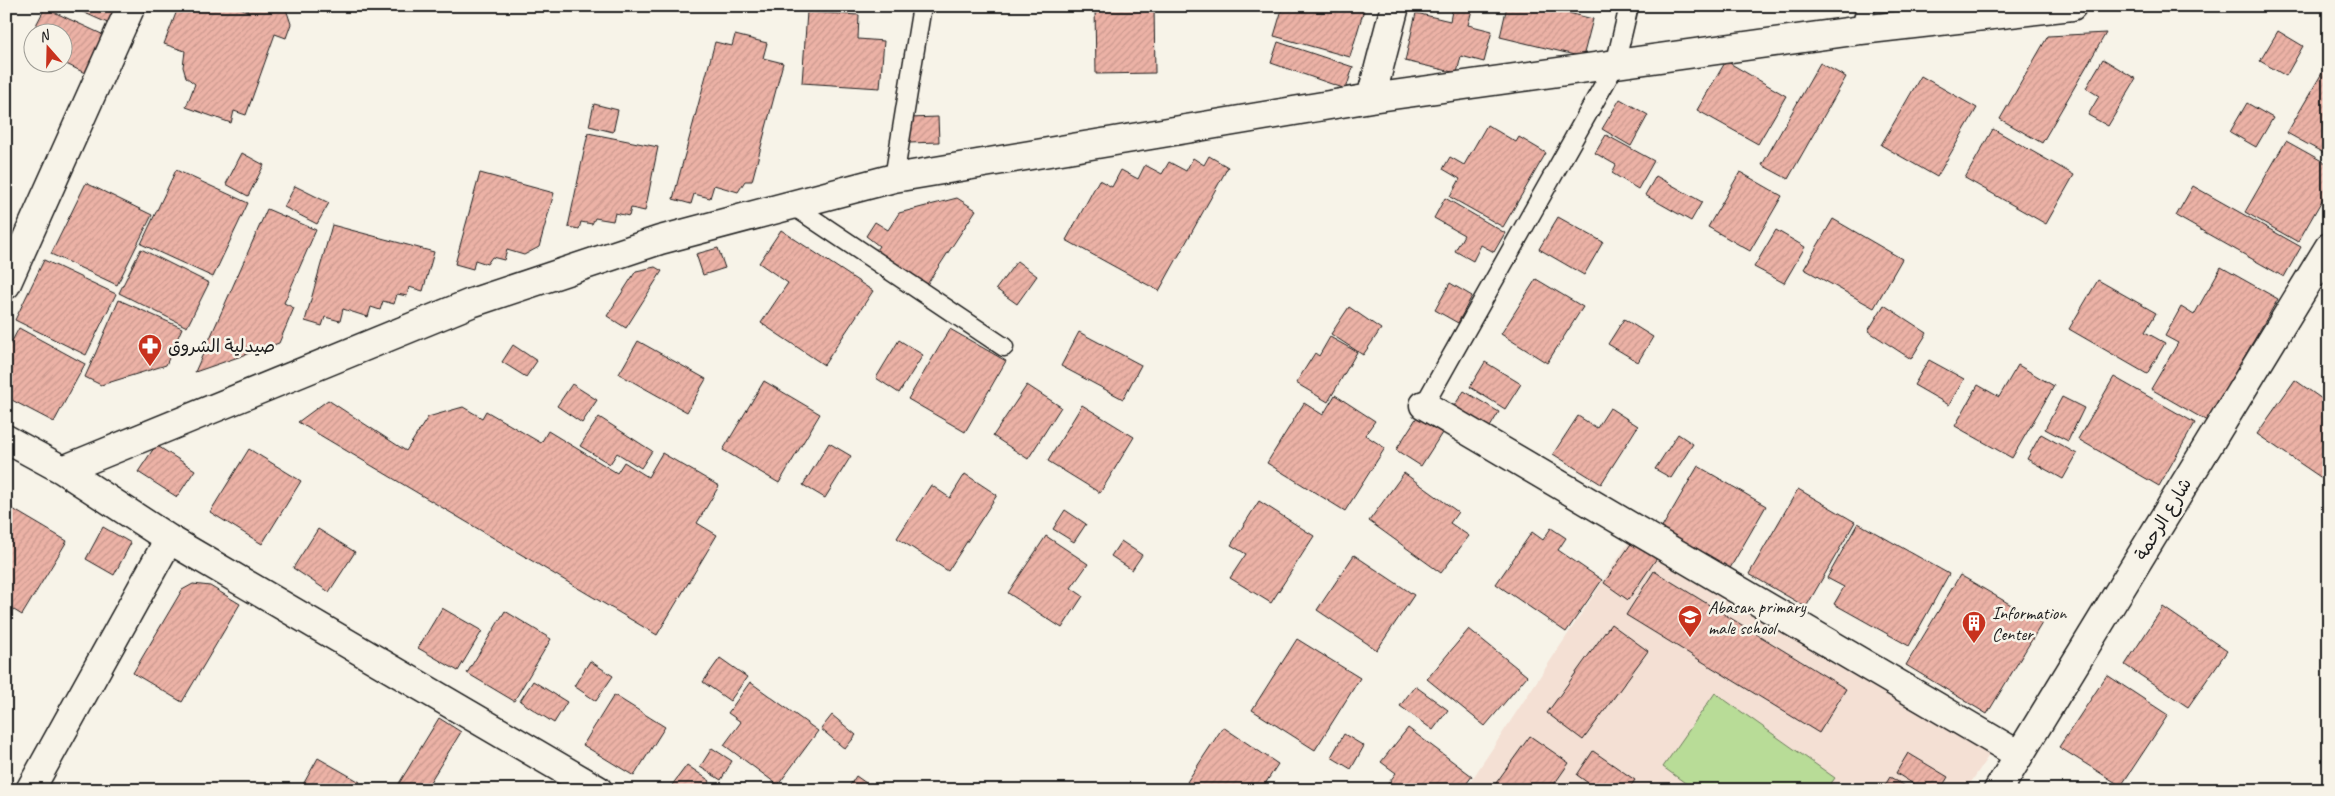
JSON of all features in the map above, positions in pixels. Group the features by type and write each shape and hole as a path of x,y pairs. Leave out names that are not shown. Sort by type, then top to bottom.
{"street":[{"path":"6,285 131,6"},
{"path":"1371,98 1395,6"},
{"path":"63,470 471,302 660,240 894,178 1371,98 1614,65 1864,18 2072,6"},
{"name":"شارع الرحمة","path":"1998,790 2329,247"},
{"path":"1424,405 2019,755"},
{"path":"6,438 63,470 169,539 598,790"},
{"path":"30,790 169,539"}],"lane":[{"path":"894,178 922,6"},
{"path":"1424,405 1614,65 1629,6"},
{"path":"792,205 1004,347"}],"shaded area":[{"name":"Abasan primary male school","path":"1638,528 1993,749 1966,790 1465,790"}],"green space":[{"path":"1715,693 1835,778 1826,790 1695,790 1663,767"}],"building":[{"path":"69,6 120,6 112,25"},
{"path":"177,6 234,6 248,11 250,6 285,6 291,24 286,38 275,34 246,115 234,111 231,123 186,107 195,84 186,77 183,67 185,51 164,44 178,8"},
{"path":"1095,6 1154,6 1155,73 1096,74"},
{"path":"1283,6 1365,6 1350,57 1274,36"},
{"path":"1453,6 1472,10 1468,25 1492,31 1484,62 1461,56 1457,73 1405,61 1416,13 1450,21"},
{"path":"1507,6 1540,6 1593,19 1583,57 1500,37"},
{"path":"45,8 106,36 87,74 72,67 72,22 38,22"},
{"path":"807,12 859,15 858,39 884,41 880,88 802,83"},
{"path":"2278,31 2303,46 2286,76 2260,61"},
{"path":"2106,33 2042,143 2000,119 2048,36"},
{"path":"735,35 767,43 763,58 783,63 752,181 745,181 738,192 714,185 710,198 694,194 691,204 673,199 715,42 732,46"},
{"path":"1278,42 1353,67 1346,89 1271,63"},
{"path":"2103,59 2136,79 2108,126 2088,115 2099,96 2086,88"},
{"path":"1726,61 1786,96 1758,144 1697,110"},
{"path":"2329,61 2329,156 2287,133"},
{"path":"1820,63 1846,77 1788,179 1762,165"},
{"path":"1921,76 1977,108 1937,177 1881,145"},
{"path":"1620,99 1648,115 1631,146 1602,129"},
{"path":"2247,103 2273,118 2256,147 2230,132"},
{"path":"594,104 618,110 613,132 589,126"},
{"path":"938,117 939,142 909,143 909,118"},
{"path":"1487,125 1516,142 1519,137 1546,153 1503,227 1450,197 1460,179 1443,169 1450,157 1464,165"},
{"path":"1993,129 2074,175 2046,224 1965,178"},
{"path":"588,133 658,147 645,211 631,208 629,216 615,213 613,221 595,218 592,224 581,222 579,229 568,227"},
{"path":"1606,135 1654,161 1638,189 1612,173 1616,165 1595,153"},
{"path":"2286,141 2329,165 2329,188 2298,242 2245,212"},
{"path":"242,153 264,165 248,196 226,184"},
{"path":"1209,156 1228,167 1159,291 1066,240 1099,180 1112,187 1121,170 1138,179 1145,165 1162,174 1169,162 1186,171 1193,158 1204,165"},
{"path":"176,170 248,203 213,277 141,244"},
{"path":"1740,172 1782,196 1750,251 1708,227"},
{"path":"480,173 554,193 539,247 524,255 507,250 504,260 492,257 487,264 475,260 473,269 455,264"},
{"path":"1656,176 1702,202 1691,221 1645,195"},
{"path":"86,183 152,215 117,285 51,254"},
{"path":"295,186 329,203 317,224 284,207"},
{"path":"2193,186 2301,247 2284,277 2176,216"},
{"path":"957,198 976,210 924,289 873,254 879,246 866,236 875,222 888,230 899,213"},
{"path":"1445,198 1505,233 1494,252 1481,245 1473,261 1455,251 1464,235 1434,218"},
{"path":"267,209 316,230 284,303 294,308 279,343 195,372"},
{"path":"1558,217 1603,242 1584,275 1539,249"},
{"path":"1833,219 1902,259 1874,308 1804,269"},
{"path":"332,225 434,252 423,291 409,287 407,296 397,294 394,304 383,301 380,310 371,307 368,317 343,309 340,321 325,317 322,326 305,321"},
{"path":"781,230 873,291 824,365 761,323 788,283 759,263"},
{"path":"1776,230 1805,247 1784,283 1754,267"},
{"path":"718,248 725,268 703,275 696,254"},
{"path":"141,249 209,283 187,327 119,293"},
{"path":"44,260 116,294 86,355 15,320"},
{"path":"1017,261 1037,276 1017,304 996,289"},
{"path":"655,267 662,271 626,328 607,316 636,271"},
{"path":"2221,267 2278,299 2207,421 2151,389 2178,343 2165,336 2181,307 2194,315"},
{"path":"1536,279 1583,307 1547,363 1501,334"},
{"path":"2098,280 2156,313 2145,332 2165,343 2147,374 2069,329"},
{"path":"1450,283 1472,296 1458,323 1435,310"},
{"path":"119,300 182,328 166,365 101,385 85,377"},
{"path":"1884,305 1927,333 1911,359 1868,331"},
{"path":"1349,307 1381,329 1363,355 1331,334"},
{"path":"1624,319 1653,337 1638,362 1608,344"},
{"path":"19,328 85,364 54,422 6,397 6,352"},
{"path":"950,329 1006,361 965,432 908,399"},
{"path":"1079,332 1141,365 1123,399 1061,366"},
{"path":"1330,337 1357,352 1328,402 1296,383 1315,353 1319,356"},
{"path":"899,340 923,355 899,393 876,378"},
{"path":"638,341 706,379 687,412 619,374"},
{"path":"513,345 537,361 526,377 502,362"},
{"path":"1929,360 1964,379 1949,405 1914,385"},
{"path":"1485,362 1521,384 1505,409 1470,387"},
{"path":"2018,365 2054,386 2012,458 1955,426 1978,385 1999,397"},
{"path":"2114,377 2195,423 2159,486 2078,439"},
{"path":"2295,380 2329,404 2329,483 2257,434"},
{"path":"764,381 820,414 779,483 723,450"},
{"path":"572,384 597,400 582,423 557,406"},
{"path":"1027,385 1061,407 1028,459 993,436"},
{"path":"1464,391 1499,412 1487,432 1452,409"},
{"path":"1335,395 1375,421 1365,435 1385,448 1345,511 1267,463 1304,403 1323,415"},
{"path":"2062,397 2084,408 2068,441 2045,429"},
{"path":"328,400 406,451 428,417 463,407 482,418 486,411 541,443 548,431 617,473 624,462 648,477 662,453 719,486 697,523 717,535 657,635 298,422"},
{"path":"1082,405 1134,437 1100,493 1048,461"},
{"path":"1610,408 1638,426 1601,484 1553,454 1578,416 1597,428"},
{"path":"599,417 652,451 641,468 617,453 610,464 580,446"},
{"path":"1417,417 1442,433 1421,466 1396,450"},
{"path":"1678,434 1693,444 1671,478 1655,469"},
{"path":"2041,434 2077,454 2063,479 2027,459"},
{"path":"829,443 851,456 825,498 803,485"},
{"path":"156,445 195,470 177,497 138,472"},
{"path":"249,449 301,481 262,544 210,512"},
{"path":"1698,466 1766,506 1729,570 1660,531"},
{"path":"1404,473 1458,512 1450,523 1469,536 1441,573 1369,521"},
{"path":"965,474 997,495 948,571 897,538 931,485 950,498"},
{"path":"1798,489 1855,522 1806,607 1749,574"},
{"path":"1259,501 1314,536 1271,603 1230,578 1246,554 1231,545"},
{"path":"6,505 67,541 22,615 6,605"},
{"path":"1065,510 1086,524 1074,542 1053,529"},
{"path":"1858,523 1949,574 1909,646 1834,604 1844,587 1827,578"},
{"path":"103,527 131,543 114,575 86,559"},
{"path":"1551,528 1566,538 1558,550 1602,580 1566,632 1496,584 1532,532 1543,540"},
{"path":"318,529 355,552 329,592 293,568"},
{"path":"1046,536 1088,564 1071,588 1083,596 1062,628 1008,593"},
{"path":"1635,538 1659,555 1628,600 1604,583"},
{"path":"1121,541 1142,555 1132,570 1111,556"},
{"path":"1354,555 1414,595 1377,650 1317,610"},
{"path":"1654,571 1846,689 1819,733 1626,615"},
{"name":"Information Center","path":"1960,575 2042,623 1987,714 1906,665"},
{"path":"193,584 210,586 240,604 182,702 133,673 182,590"},
{"path":"2163,607 2227,651 2188,707 2125,665"},
{"path":"442,608 482,631 458,671 418,648"},
{"path":"505,611 551,639 514,701 467,673"},
{"path":"1611,624 1648,651 1583,740 1547,713"},
{"path":"1469,629 1527,676 1485,726 1427,679"},
{"path":"1297,639 1360,678 1315,750 1252,710"},
{"path":"720,658 747,677 730,701 703,682"},
{"path":"590,661 613,676 596,701 574,686"},
{"path":"2107,675 2168,715 2121,786 2059,747"},
{"path":"533,681 567,702 554,723 520,701"},
{"path":"750,682 818,731 778,785 724,745 741,722 728,713"},
{"path":"1415,686 1448,710 1433,730 1400,706"},
{"path":"614,695 665,727 634,776 583,745"},
{"path":"832,715 856,735 845,749 821,729"},
{"path":"439,718 461,732 425,790 395,790"},
{"path":"1223,727 1278,764 1261,790 1199,790 1187,782"},
{"path":"1408,728 1472,776 1462,790 1384,789 1396,773 1381,762"},
{"path":"1344,734 1364,746 1351,769 1331,757"},
{"path":"1530,736 1569,763 1550,790 1491,790"},
{"path":"712,748 732,761 721,780 700,767"},
{"path":"1593,751 1635,780 1628,790 1598,790 1577,775"},
{"path":"1908,753 1948,777 1940,790 1923,790 1896,773"},
{"path":"318,758 360,782 355,790 300,790"},
{"path":"687,765 710,781 704,790 679,790 672,785"},
{"path":"856,776 876,790 847,790"},
{"path":"1890,777 1912,790 1882,790"}],"place":[{"name":"صيدلية الشروق","path":"150,367"},
{"name":"Abasan primary male school","path":"1690,638"},
{"name":"Information Center","path":"1974,644"}]}
